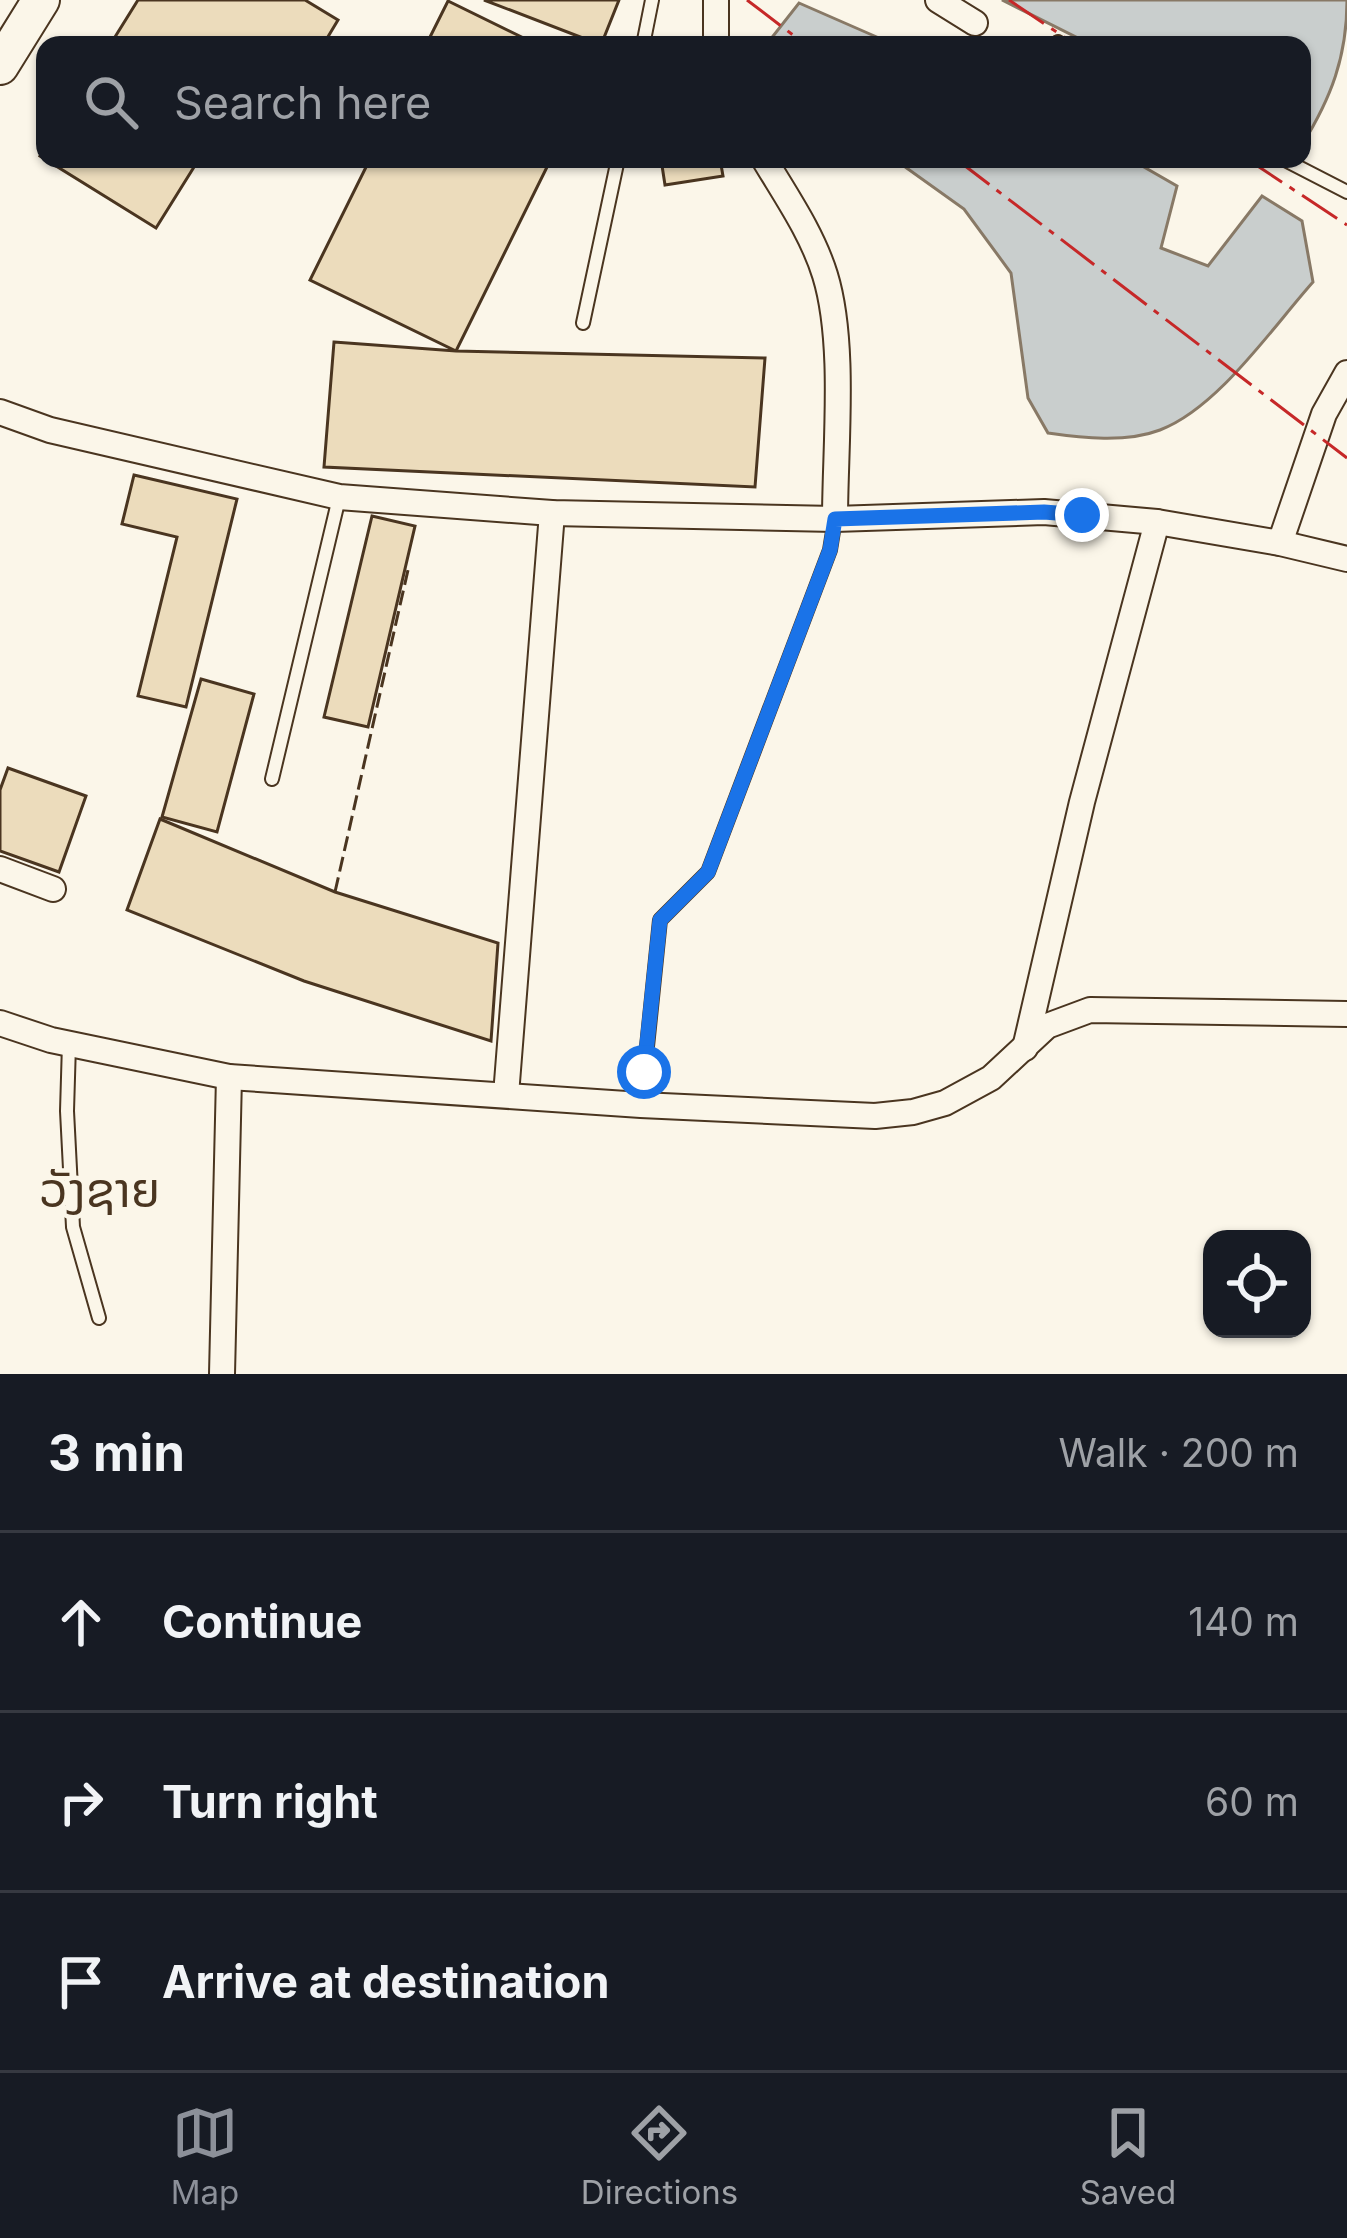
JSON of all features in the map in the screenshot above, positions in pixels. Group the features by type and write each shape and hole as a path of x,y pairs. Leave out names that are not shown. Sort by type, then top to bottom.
{"main road":[{"path":"5,47 41,0"}],"street":[{"path":"716,0 716,36"},
{"path":"938,0 975,23"},
{"path":"769,168 803,224 825,276 835,328 835,519"},
{"path":"1280,543 1324,414 1347,373"},
{"path":"0,412 50,430 339,497 552,513 835,519 1044,512 1157,522 1347,559"},
{"path":"506,1095 552,513"},
{"path":"1024,1050 1082,802 1157,522"},
{"path":"0,869 52,890"},
{"path":"0,1023 69,1043 229,1077 875,1116 944,1103 991,1078 1047,1027 1090,1010 1347,1014"},
{"path":"222,1374 229,1077"}],"lane":[{"path":"645,36 652,0"},
{"path":"583,323 616,168"},
{"path":"1300,168 1347,192"},
{"path":"272,779 339,497"},
{"path":"641,1105 660,920 708,872 830,550 835,519"},
{"path":"69,1043 73,1227 99,1318"}],"shaded area":[{"path":"1002,0 1347,0 1335,76 1311,129 1311,36 1074,36"},
{"path":"799,3 874,36 773,36"},
{"path":"907,168 1146,168 1177,186 1161,248 1208,266 1262,196 1302,221 1313,282 1223,386 1182,419 1133,437 1048,433 1028,398 1011,273 964,209"}],"building":[{"path":"138,0 305,0 338,20 328,36 116,36"},
{"path":"484,0 619,0 605,36 578,36"},
{"path":"448,1 520,36 430,36"},
{"path":"59,168 193,168 156,228"},
{"path":"366,168 547,168 456,351 310,280"},
{"path":"662,168 722,168 723,176 665,185"},
{"path":"334,342 456,351 765,358 755,487 324,467"},
{"path":"134,475 237,499 186,707 138,696 177,537 122,524"},
{"path":"372,516 415,526 368,727 324,717"},
{"path":"201,679 254,694 217,832 162,817"},
{"path":"8,768 86,796 59,872 0,851 0,790"},
{"path":"160,819 335,892 498,943 491,1041 304,981 127,910"}],"fence":[{"path":"335,892 408,570"}],"power":[{"path":"747,0 794,36"},
{"path":"1009,0 1063,36"},
{"path":"968,168 1347,458"},
{"path":"1261,168 1347,225"}],"district":[{"name":"ວັງຊາຍ","path":"100,1189"}],"route":[{"path":"644,1072 660,920 708,872 830,550 835,519 1044,512 1082,515"}]}
